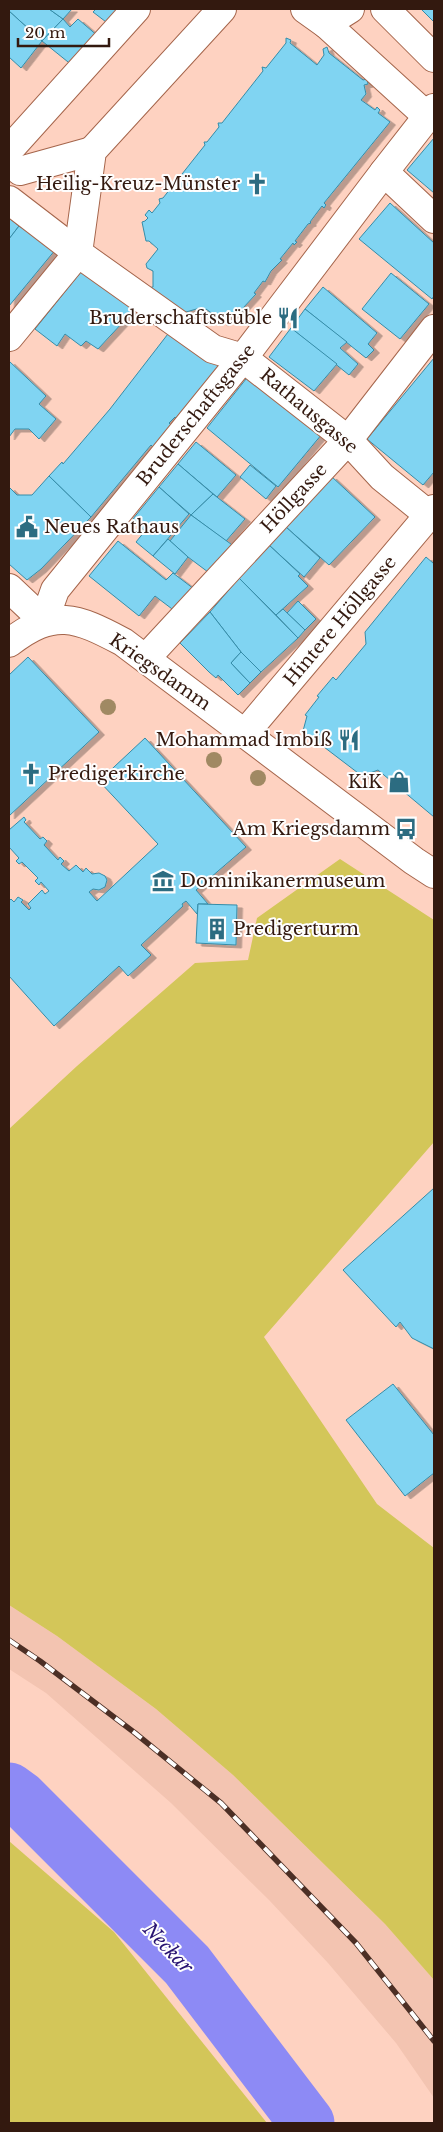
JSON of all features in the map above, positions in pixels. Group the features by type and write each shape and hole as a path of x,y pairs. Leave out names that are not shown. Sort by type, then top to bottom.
{"street":[{"path":"14,161 136,9"},
{"path":"9,337 78,253 92,151 222,9"},
{"path":"315,16 350,9"},
{"path":"385,9 434,58"},
{"path":"315,16 431,112"},
{"name":"Bruderschaftsgasse","path":"44,621 55,590 244,358 431,112"},
{"path":"14,161 92,151"},
{"path":"384,172 434,219"},
{"name":"Rathausgasse","path":"9,200 78,253 213,349 244,358 348,440 382,477 432,512"},
{"name":"Höllgasse","path":"146,658 348,440 434,329"},
{"name":"Hintere Höllgasse","path":"245,732 432,512"},
{"path":"9,588 44,621 23,632 9,643"},
{"name":"Kriegsdamm","path":"44,621 70,620 96,628 123,642 414,861 434,874"}],"shaded area":[{"path":"340,859 434,920 434,1142 264,1337 377,1504 434,1548 434,1980 385,1924 233,1775 156,1709 57,1636 9,1605 9,1129 77,1066 195,963 248,960 257,918"},
{"path":"9,1605 57,1636 156,1709 233,1775 385,1924 434,1980 434,2098 396,2043 328,1963 269,1900 171,1803 46,1693 9,1669"},
{"path":"9,1841 114,1932 267,2123 9,2123"}],"building":[{"path":"9,9 49,9 63,19 42,41"},
{"path":"49,9 72,9 63,19"},
{"path":"96,9 119,9 110,25 93,12"},
{"path":"421,9 434,9 434,22"},
{"path":"9,11 42,41 21,68 9,57"},
{"path":"63,19 70,27 78,19 99,37 73,66 42,41"},
{"name":"Heilig-Kreuz-Münster","path":"286,38 291,40 290,43 317,65 324,55 323,49 327,47 329,53 363,80 367,79 368,84 364,85 366,94 361,100 375,110 377,107 380,110 378,113 390,122 324,203 326,205 324,208 322,206 311,223 308,224 295,241 297,242 294,245 293,243 280,259 282,260 271,271 265,282 263,281 254,293 256,294 243,308 244,310 223,319 224,322 222,323 221,320 206,309 202,312 200,308 186,312 186,319 147,288 153,287 153,271 147,268 146,264 158,249 149,241 146,241 142,222 148,218 145,215 149,210 152,213 160,203 159,199 163,198 205,145 204,142 207,142 219,127 218,123 222,123 263,71 262,67 266,68 286,43"},
{"path":"434,138 434,193 407,170"},
{"path":"390,203 434,243 434,296 432,299 359,239"},
{"path":"9,218 19,226 9,239"},
{"path":"19,226 56,249 9,306 9,239"},
{"path":"84,268 137,307 98,349 86,341 81,346 65,334 57,346 35,329"},
{"path":"391,273 429,304 400,339 362,309"},
{"path":"323,287 377,333 368,344 374,350 366,358 305,309"},
{"path":"305,309 347,342 340,348 358,364 349,375 291,328"},
{"path":"291,328 337,364 314,391 269,357"},
{"path":"171,330 174,335 219,366 176,418 169,423 171,425 153,447 151,445 91,517 49,476 62,462 63,464 110,409"},
{"path":"434,358 434,472 423,485 367,439"},
{"path":"9,361 46,396 39,404 56,419 39,439 29,429 15,429 9,437"},
{"path":"250,374 322,434 278,487 207,428"},
{"path":"196,442 236,475 217,497 178,464"},
{"path":"178,464 213,494 191,515 159,487"},
{"path":"250,465 276,486 266,499 240,477"},
{"path":"49,476 91,517 41,569 27,580 9,564 9,487 17,495 32,495"},
{"path":"331,476 375,517 329,565 286,527"},
{"path":"159,487 189,514 153,556 136,542 145,531 132,520"},
{"path":"213,494 245,519 226,541 191,515"},
{"path":"191,515 235,547 212,575 170,541"},
{"path":"286,527 320,558 304,577 269,545"},
{"path":"168,539 188,557 175,574 153,556"},
{"path":"118,541 166,580 173,573 198,592 180,615 155,596 139,616 89,576"},
{"path":"269,545 300,574 298,576 308,586 276,615 239,578"},
{"path":"426,557 433,563 434,561 434,817 378,770 362,776 303,731 307,716 305,715 319,697 317,696 333,677 336,680 366,644 365,632"},
{"path":"239,578 298,638 261,672 241,652 210,612"},
{"path":"298,601 316,619 305,630 287,613"},
{"path":"283,609 305,630 298,638 276,615"},
{"path":"210,612 241,652 231,663 250,683 238,695 218,675 216,678 209,672 180,643"},
{"path":"241,652 261,672 250,683 231,663"},
{"name":"Predigerkirche","path":"28,657 99,732 9,816 9,675"},
{"name":"Dominikanermuseum","path":"145,738 246,847 196,890 208,904 198,904 197,914 186,901 182,904 183,906 141,945 151,955 128,976 119,966 54,1026 9,976 9,901 11,899 14,902 18,897 23,900 21,902 29,910 31,908 28,904 42,890 45,894 49,891 41,882 39,885 35,881 38,878 22,862 19,864 16,861 19,858 9,847 9,830 24,817 26,820 24,822 40,839 43,837 47,841 44,845 58,860 60,857 64,861 61,864 69,871 76,865 83,872 86,868 92,874 99,873 105,876 107,880 105,887 99,890 93,889 89,892 97,901 158,844 99,781"},
{"name":"Predigerturm","path":"198,904 237,905 236,945 196,943"},
{"path":"434,1188 434,1349 412,1338 400,1322 396,1327 343,1270"},
{"path":"393,1384 434,1435 434,1473 405,1496 346,1420"}],"waterway":[{"name":"Neckar","path":"9,1790 20,1798 187,1965 307,2123"}],"railway":[{"path":"9,1640 40,1661 135,1733 221,1803 356,1943 434,2041"}],"place":[{"name":"Heilig-Kreuz-Münster","path":"257,184"},
{"name":"Bruderschaftsstüble","path":"288,318"},
{"name":"Neues Rathaus","path":"27,527"},
{"name":"Mohammad Imbiß","path":"349,740"},
{"name":"Predigerkirche","path":"31,774"},
{"name":"KiK","path":"399,782"},
{"name":"Am Kriegsdamm","path":"406,829"},
{"name":"Dominikanermuseum","path":"163,881"},
{"name":"Predigerturm","path":"217,929"}]}
